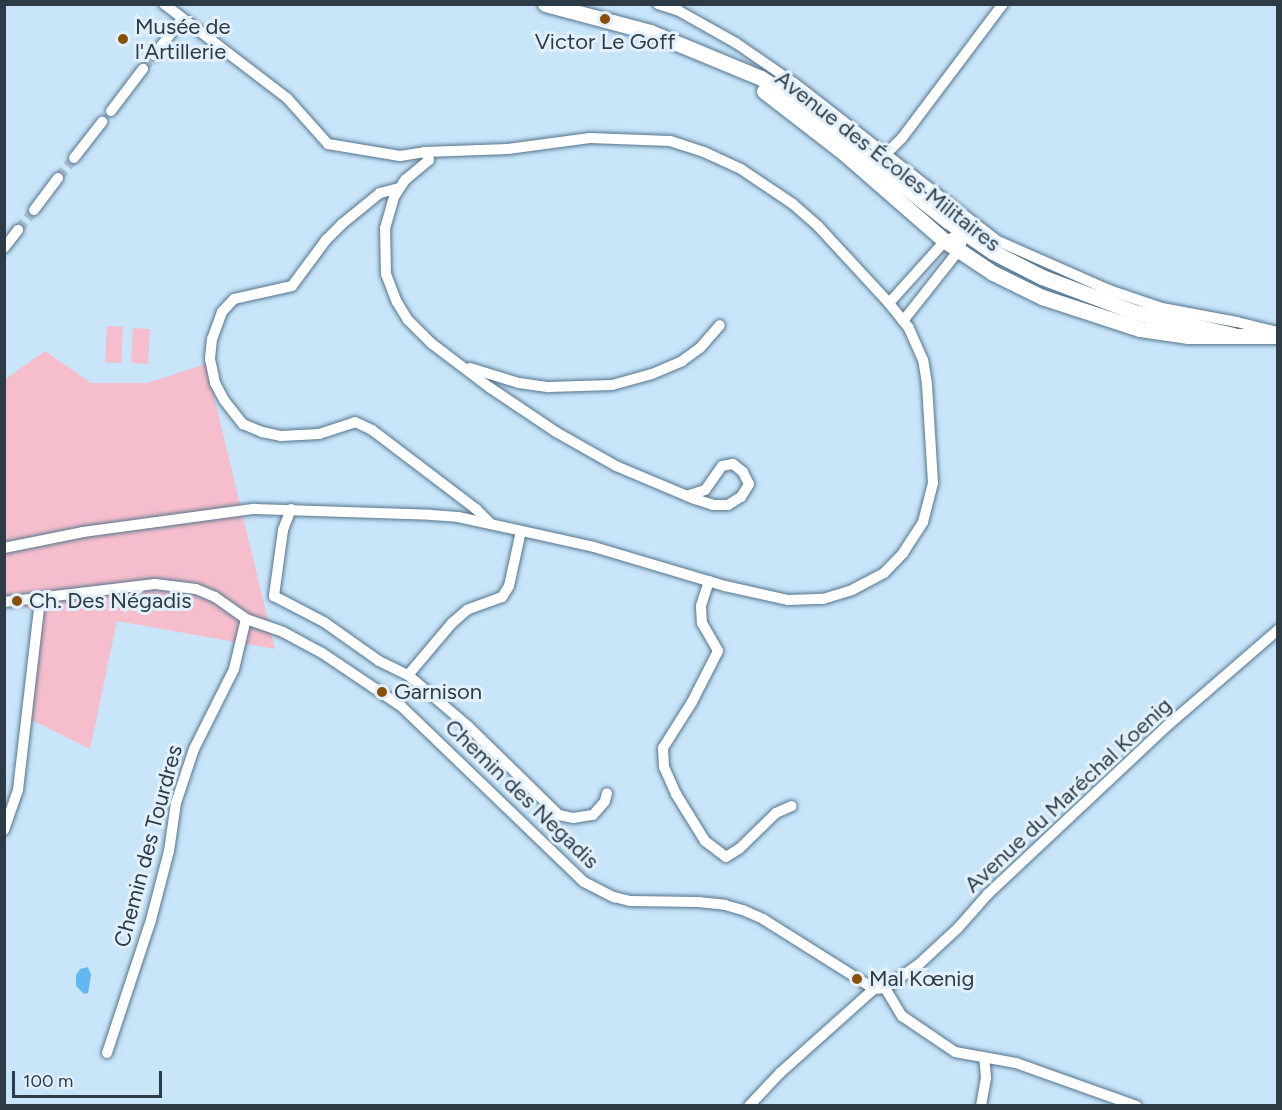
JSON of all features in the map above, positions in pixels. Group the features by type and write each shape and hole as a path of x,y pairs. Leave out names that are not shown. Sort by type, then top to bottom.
{"street":[{"path":"4,548 83,532 254,508 431,515 491,524 594,547 709,581 788,600 823,599 852,590 884,573 903,553 922,522 933,483 927,384 923,360 903,321 889,303 819,226 793,204 741,170 704,152 670,141 590,138 508,149 425,152 400,156 328,144 286,98 164,4"},
{"path":"658,4 679,11 736,43 794,83 998,241 1109,290 1162,308 1278,334"},
{"path":"885,155 902,138 1003,4"},
{"name":"Avenue des Écoles Militaires","path":"552,5 650,32 761,78 803,105 965,232 1022,267 1091,297 1134,312 1233,335"},
{"path":"154,55 182,19"},
{"name":"Avenue des Écoles Militaires","path":"726,63 844,153 945,241 993,273 1042,297 1092,315 1149,330 1188,336 1278,334"},
{"path":"111,111 143,69"},
{"path":"74,158 102,122"},
{"path":"425,152 429,160 399,188 394,196 385,228 386,274 397,302 408,320 431,343 456,362 556,432 616,466 687,496 713,505 728,505 741,497 749,484 743,472 733,464 722,466 705,490 687,496"},
{"path":"34,210 58,178"},
{"path":"399,188 380,193 342,224 326,240 292,286 234,300 222,312 212,339 210,359 215,383 224,400 243,424 262,432 281,436 319,434 355,422 372,430 476,509 491,524"},
{"path":"4,248 18,230"},
{"path":"889,303 945,241 965,232"},
{"path":"903,321 959,250 965,232"},
{"path":"456,362 484,374 549,387 612,385 652,374 682,361 700,348 720,325"},
{"path":"291,508 283,530 274,596 324,622 379,661 408,675 468,726 559,815 573,818 593,815 605,801 607,793"},
{"path":"408,675 452,623 467,610 502,597 508,586 521,531"},
{"path":"709,581 701,606 702,623 718,651 692,702 663,748 664,767 676,794 705,841 726,856 740,849 776,813 792,806"},
{"name":"Chemin des Negadis","path":"4,602 135,585 176,585 215,597 246,619 283,633 322,653 401,706 584,882 614,897 630,901 698,902 743,910 763,919 880,988"},
{"path":"4,830 18,790 40,598"},
{"name":"Chemin des Tourdres","path":"107,1053 151,920 169,850 179,792 194,749 234,669 246,619"},
{"name":"Avenue du Maréchal Koenig","path":"749,1106 780,1073 880,988 917,966 958,928 988,894 1167,726 1278,630"},
{"path":"880,988 902,1016 955,1052 1016,1063 1137,1106"},
{"path":"981,1106 986,1078 984,1057"}],"shaded area":[{"path":"107,326 123,327 121,363 105,362"},
{"path":"133,328 150,329 148,364 131,363"},
{"path":"45,351 91,383 147,383 206,364 275,649 117,621 90,749 22,715 35,612 5,597 4,380"}],"water":[{"path":"88,967 91,975 88,993 84,994 76,986 76,975 80,969"}],"tunnel":[{"path":"143,69 154,55"},
{"path":"58,178 74,158"},
{"path":"18,230 34,210"}],"place":[{"name":"Victor Le Goff","path":"605,19"},
{"name":"Musée de l'Artillerie","path":"123,39"},
{"name":"Ch. Des Négadis","path":"17,601"},
{"name":"Garnison","path":"382,692"},
{"name":"Mal Kœnig","path":"857,979"}]}
